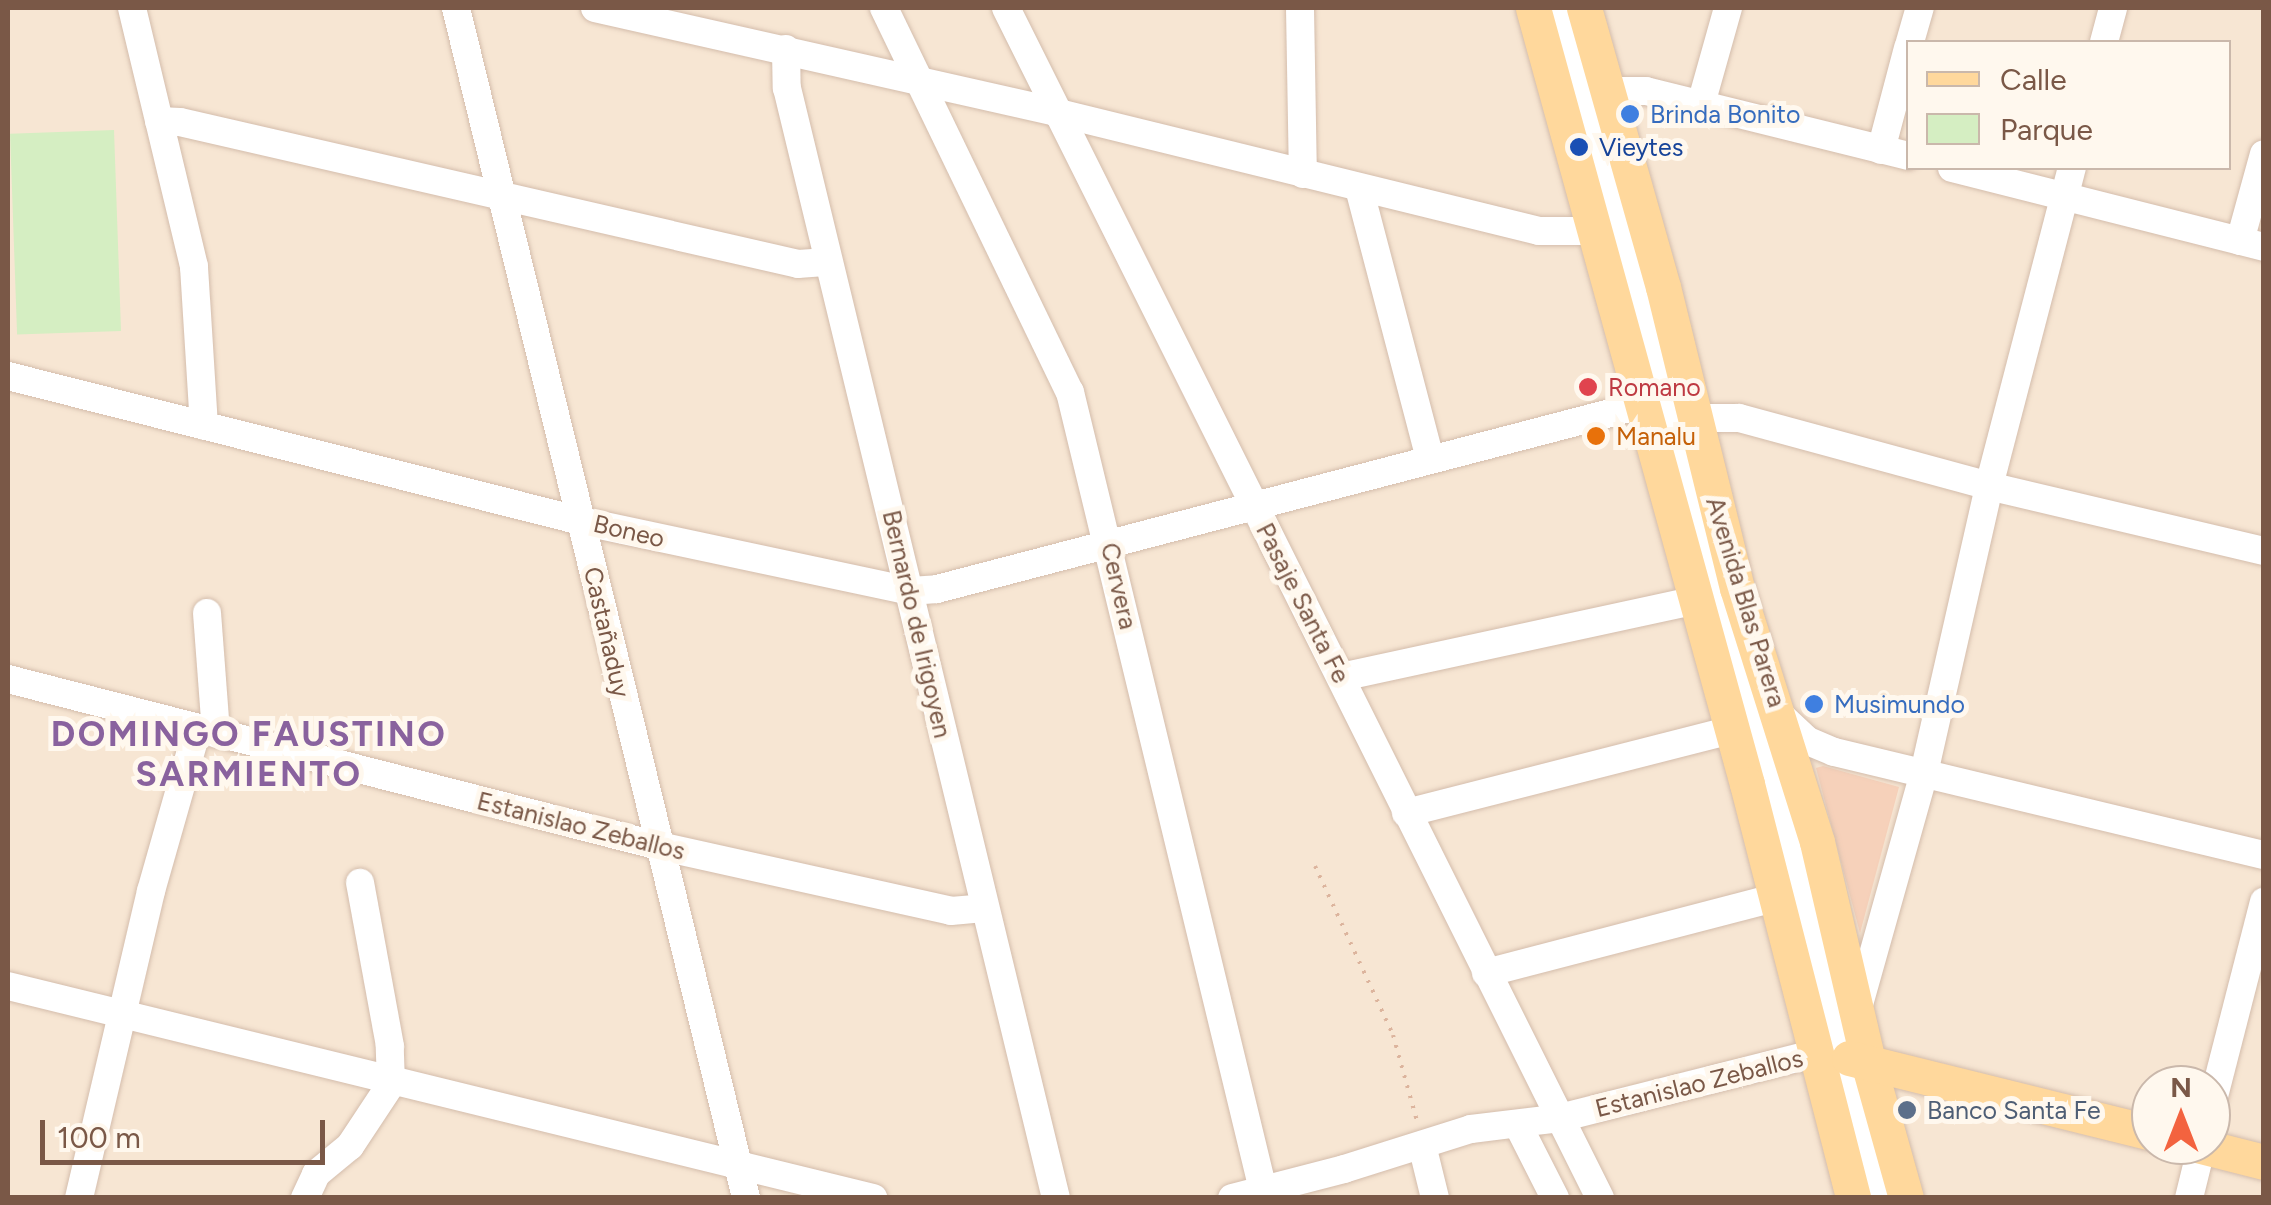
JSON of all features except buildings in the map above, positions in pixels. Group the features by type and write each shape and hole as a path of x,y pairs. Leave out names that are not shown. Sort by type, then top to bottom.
{"main road":[{"name":"Avenida Blas Parera","path":"1533,8 1694,418 1737,588 1780,715 1769,771 1774,898 1906,1198"},
{"name":"Avenida Blas Parera","path":"1584,8 1606,91 1641,405 1694,601 1731,730 1769,771 1858,1008 1842,1058 1853,1198"},
{"name":"Estanislao Zeballos","path":"1842,1058 2131,1129"},
{"path":"2231,1153 2264,1162"}],"street":[{"path":"132,8 197,287 204,426"},
{"name":"Castañaduy","path":"456,8 746,1198"},
{"path":"596,8 718,20 786,49 1539,231 1619,230"},
{"name":"Cervera","path":"884,8 1064,377 1108,541 1264,1194"},
{"name":"Pasaje Santa Fe","path":"1006,8 1600,1198"},
{"path":"1300,8 1303,174"},
{"path":"1562,8 1700,543 1769,771 1880,1198"},
{"path":"1701,104 1728,8"},
{"path":"1911,40 1920,8"},
{"path":"2105,40 2113,8"},
{"name":"Bernardo de Irigoyen","path":"786,49 787,88 1056,1198"},
{"path":"1606,91 1646,92 1895,153 1906,69"},
{"path":"159,121 180,122 502,194 798,264 828,262"},
{"path":"1960,170 2252,244 2264,154"},
{"path":"1858,1008 1924,773 1989,486 2072,170"},
{"path":"1359,188 1430,458"},
{"name":"Boneo","path":"8,376 581,521 910,591 937,588 1641,405"},
{"path":"1694,418 1738,418 1989,486 2264,552"},
{"path":"1341,677 1694,601"},
{"path":"79,1198 151,891 206,732 208,614"},
{"name":"Estanislao Zeballos","path":"8,679 658,846 951,911 984,908"},
{"path":"1780,715 1808,741 1834,752 2264,854"},
{"path":"1406,813 1731,730"},
{"path":"1769,771 1834,752"},
{"path":"304,1198 316,1174 350,1146 392,1084 390,1046 360,882"},
{"path":"1486,973 1774,898"},
{"path":"2222,1065 2264,902"},
{"path":"8,986 392,1084 872,1198"},
{"name":"Estanislao Zeballos","path":"1232,1198 1264,1194 1472,1128 1560,1118 1842,1058"},
{"path":"1518,1125 1555,1198"},
{"path":"1422,1145 1435,1198"},
{"path":"2190,1198 2196,1165"}],"path":[{"path":"1315,866 1400,1053 1422,1145"}],"shaded area":[{"path":"8,8 2263,8 2263,1197 8,1197"}],"green space":[{"path":"114,130 121,331 17,335 10,134"}],"place":[{"name":"Brinda Bonito","path":"1630,114"},
{"name":"Vieytes","path":"1579,147"},
{"name":"Romano","path":"1588,387"},
{"name":"Manalu","path":"1596,436"},
{"name":"Musimundo","path":"1814,704"},
{"name":"Banco Santa Fe","path":"1907,1110"}],"district":[{"name":"DOMINGO FAUSTINO SARMIENTO","path":"249,754"}]}
